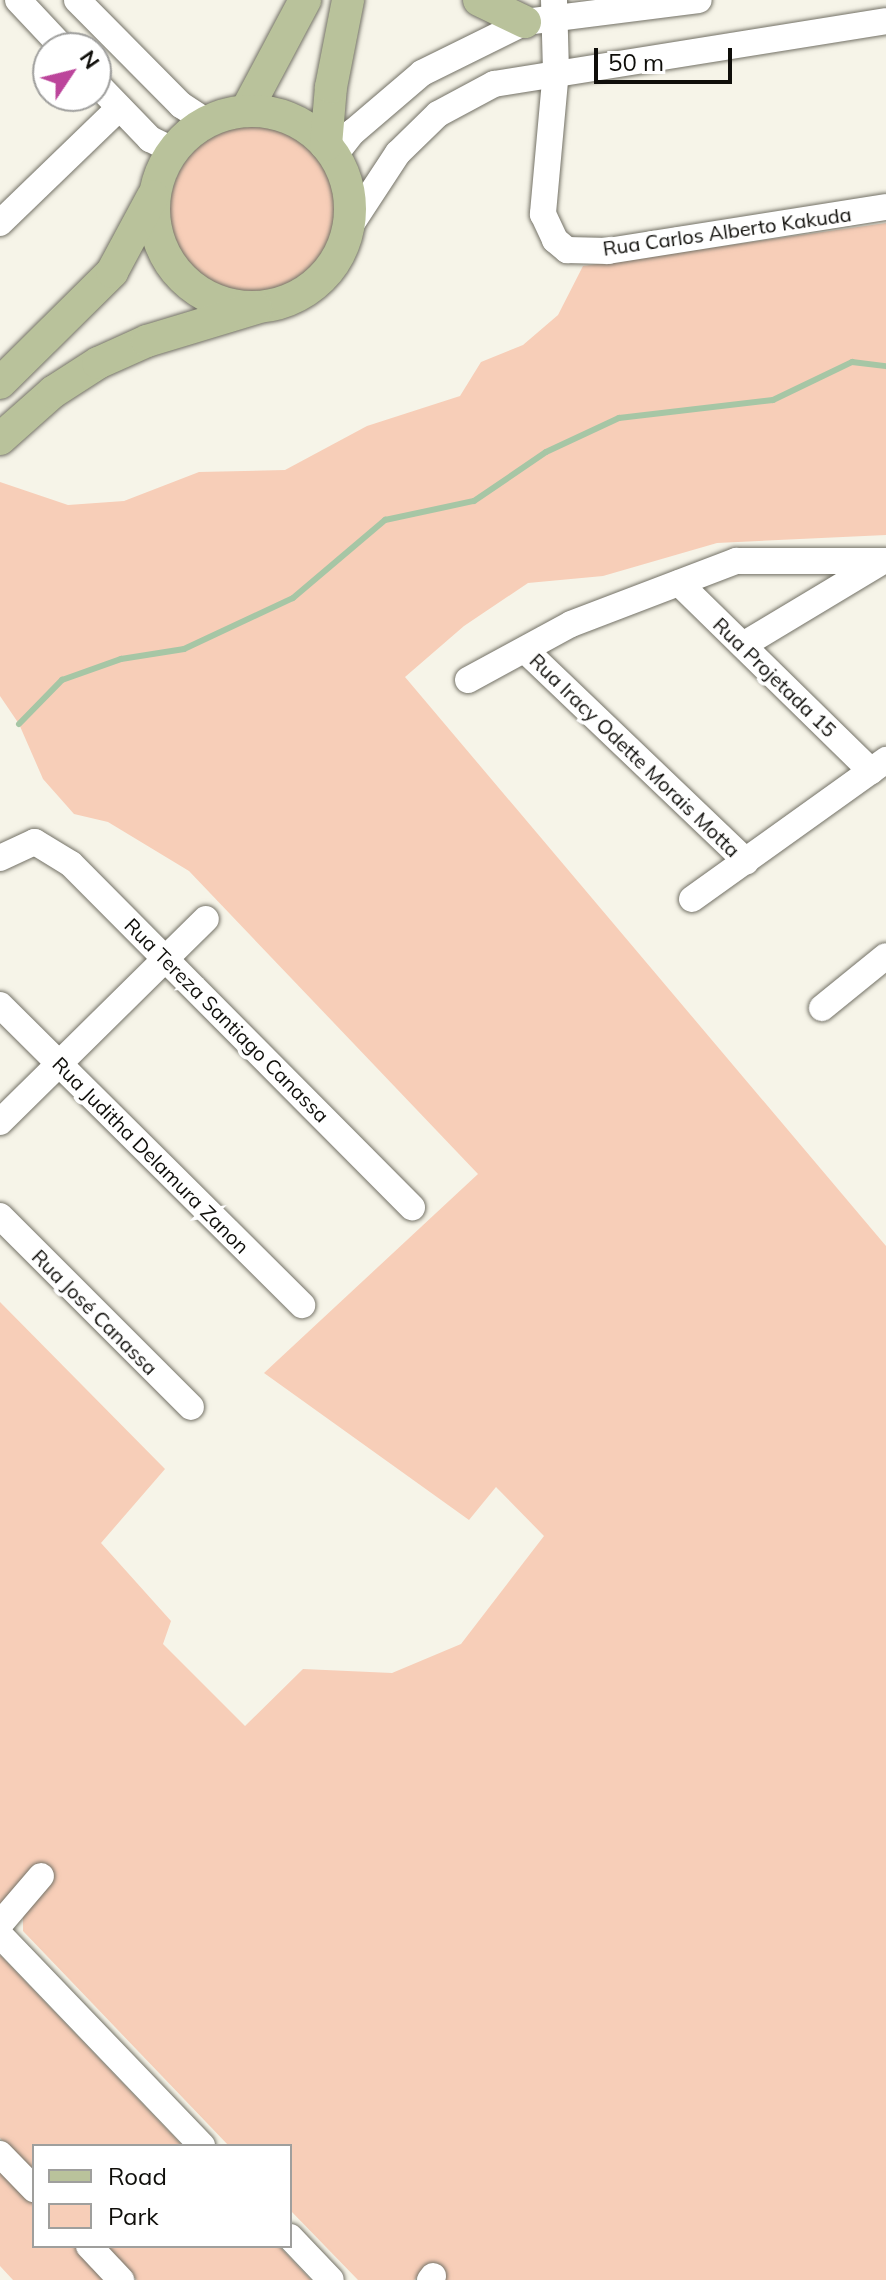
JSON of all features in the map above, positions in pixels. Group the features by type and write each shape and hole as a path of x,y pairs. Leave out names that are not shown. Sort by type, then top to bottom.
{"main road":[{"path":"246,111 305,0"},
{"path":"330,150 331,87 348,0"},
{"path":"479,0 544,13"},
{"path":"0,383 112,272 173,150 207,122 246,111 290,119 330,150 345,179 348,229 340,253 316,283 284,302 147,341 98,363 53,392 0,439"},
{"path":"156,189 159,240 179,273 209,297 259,307"}],"street":[{"path":"18,0 48,32"},
{"path":"77,0 181,105 207,122"},
{"path":"330,150 422,73 544,13 699,0"},
{"path":"544,13 556,70"},
{"path":"348,229 398,153 438,114 494,84 556,70 886,21"},
{"name":"Rua Carlos Alberto Kakuda","path":"556,70 543,214 555,240 567,250 608,251 886,207"},
{"path":"112,100 150,139 173,150"},
{"path":"4,211 119,108"},
{"path":"468,680 571,624 736,561 885,561"},
{"path":"743,645 885,561"},
{"name":"Rua Projetada 15","path":"679,583 878,766"},
{"name":"Rua Iracy Odette Morais Motta","path":"525,650 746,861"},
{"path":"692,899 878,766"},
{"name":"Rua Tereza Santiago Canassa","path":"0,858 35,842 71,864 412,1207"},
{"path":"0,1122 206,919"},
{"path":"822,1008 886,956"},
{"name":"Rua Juditha Delamura Zanon","path":"0,1005 302,1305"},
{"name":"Rua José Canassa","path":"0,1216 191,1407"},
{"path":"0,1924 41,1876"},
{"path":"0,1935 200,2144"},
{"path":"0,2154 32,2187"},
{"path":"292,2239 331,2280"},
{"path":"91,2248 121,2280"}],"green space":[{"path":"254,126 286,132 313,151 332,178 338,210 332,242 313,269 286,288 254,294 222,288 195,269 176,242 170,210 176,178 195,151 222,132"},
{"path":"886,223 886,535 717,543 603,576 528,583 464,626 405,677 886,1246 886,2280 442,2280 425,2269 414,2280 358,2280 292,2212 292,2144 227,2144 23,1931 23,1914 0,1904 0,1302 165,1469 101,1543 171,1621 163,1644 245,1726 303,1669 392,1673 461,1644 544,1536 496,1487 469,1520 264,1373 478,1174 189,871 108,822 74,814 43,779 19,724 0,696 0,482 68,505 124,501 199,472 285,470 367,426 460,396 481,362 523,345 558,315 583,266"},
{"path":"1,1956 181,2144 32,2144 32,2171 0,2138"},
{"path":"0,2166 32,2199 32,2248 79,2248 110,2280 13,2280 0,2266"},
{"path":"106,2248 281,2248 311,2280 137,2280"}],"waterway":[{"path":"19,724 62,680 121,659 184,649 293,598 385,520 474,501 546,452 619,418 773,400 852,362 886,366"}]}
